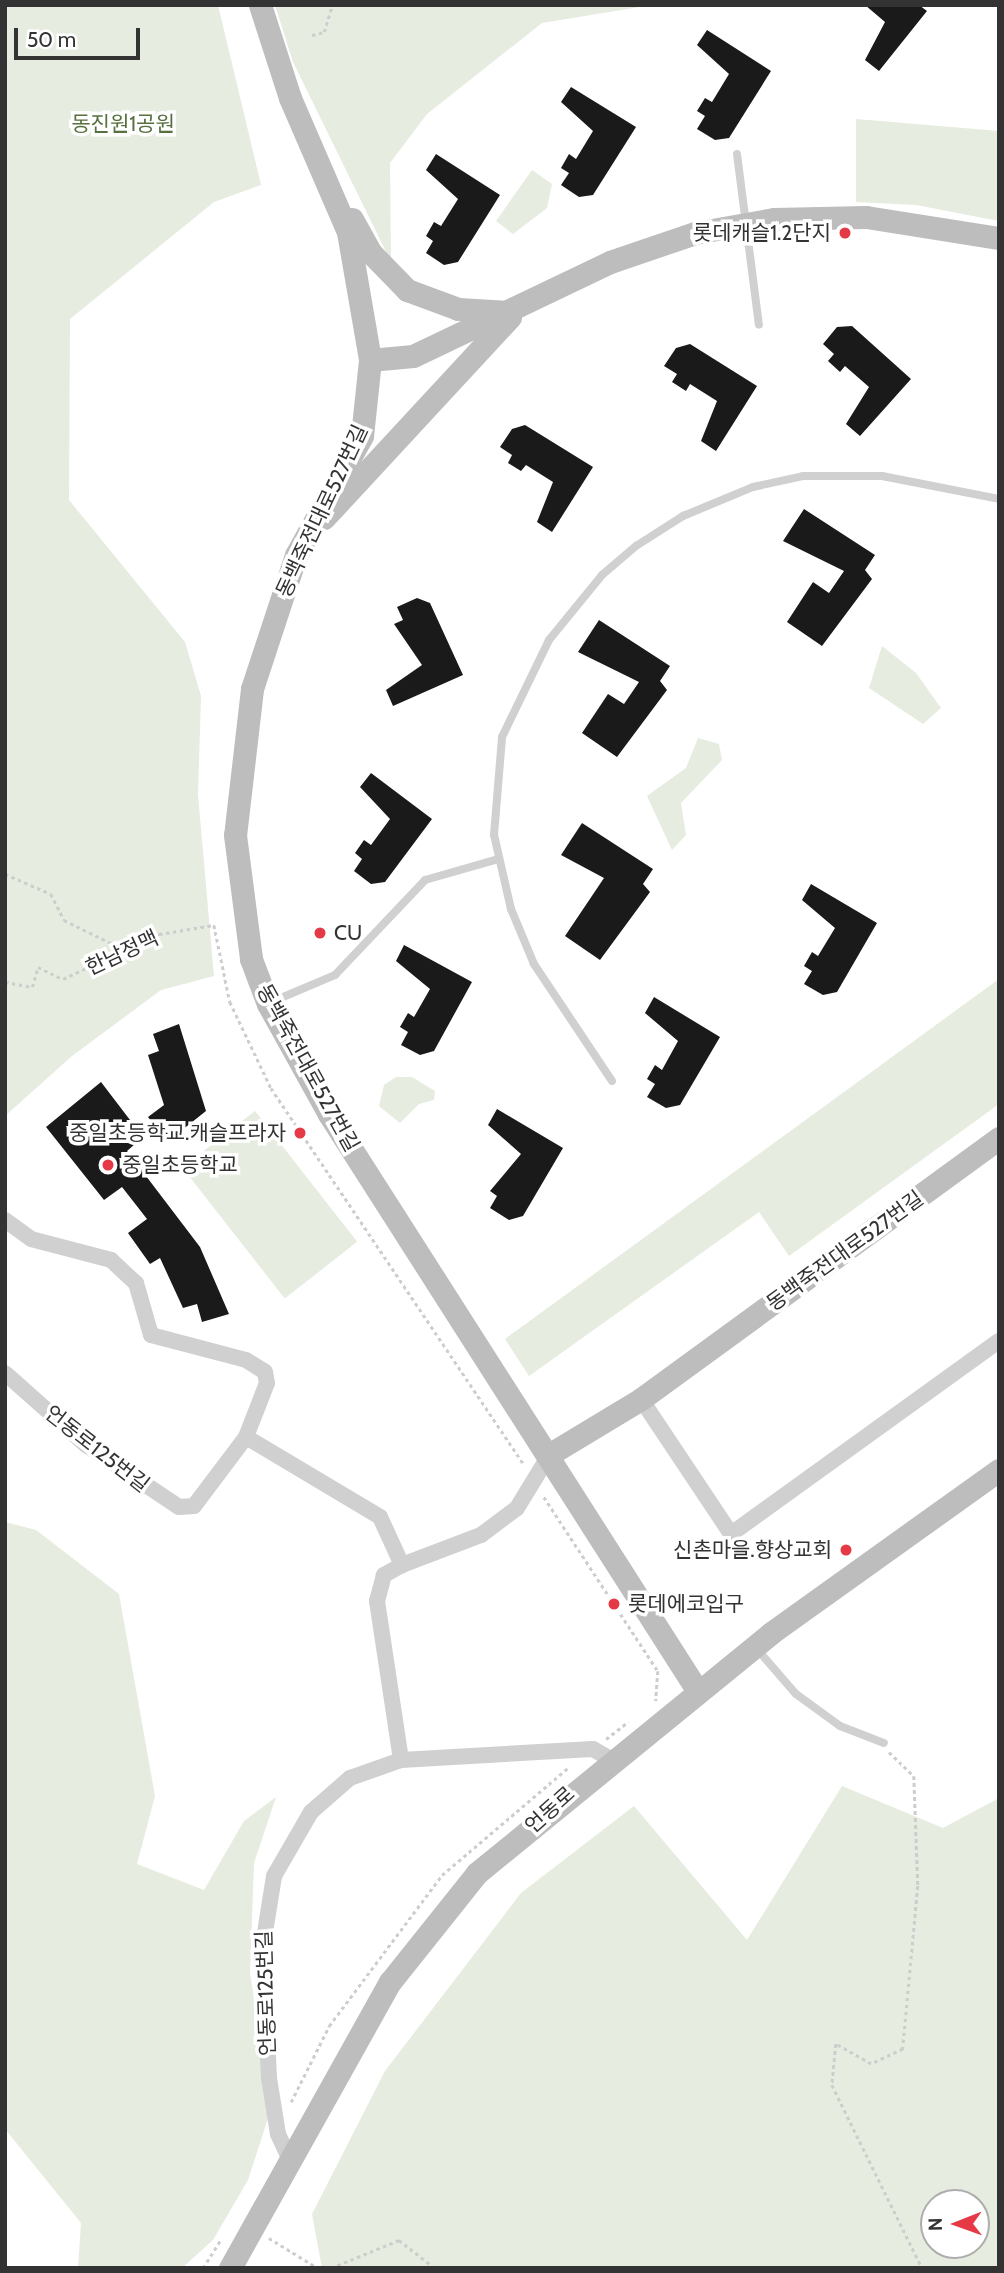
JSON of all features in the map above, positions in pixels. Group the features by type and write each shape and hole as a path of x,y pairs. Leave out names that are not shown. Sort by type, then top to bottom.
{"street":[{"name":"동백죽전대로527번길","path":"260,5 290,98 330,180 348,232 370,360 362,436 304,540 252,688 237,791 243,922 268,1004 329,1114 550,1454 697,1690"},
{"path":"330,180 371,253 407,290 450,307 514,312"},
{"path":"370,360 413,356 514,312 632,253 749,223 899,218 999,238"},
{"path":"304,540 514,312"},
{"name":"동백죽전대로527번길","path":"550,1454 641,1399 999,1138"},
{"name":"언동로125번길","path":"5,1220 31,1239 111,1260 136,1283 151,1335 246,1360 265,1372 267,1383 246,1437 194,1506 179,1507 86,1445 5,1373"},
{"path":"641,1399 731,1534 999,1341"},
{"path":"246,1437 380,1517 402,1565"},
{"path":"401,1760 377,1601 384,1575 402,1565 481,1535 517,1508 532,1478 550,1454"},
{"name":"언동로","path":"230,2268 255,2228 390,1982 424,1932 477,1873 601,1754 697,1690 999,1469"},
{"name":"언동로125번길","path":"291,2162 278,2131 262,1987 264,1917 274,1876 327,1794 350,1778 401,1760 601,1754"}],"lane":[{"path":"737,154 749,223 759,326"},
{"path":"612,1081 544,985 511,909 498,859 498,759 519,691 586,593 660,528 724,497 803,476 907,478 999,499"},
{"path":"268,1004 335,975 425,880 498,859"},
{"path":"754,1646 796,1694 840,1726 884,1743"}],"path":[{"path":"312,35 324,32 332,5"},
{"path":"5,874 51,894 64,920 125,950"},
{"name":"한남정맥","path":"5,982 32,987 38,967 62,979 159,934 214,925 230,1002 271,1088 532,1478"},
{"path":"532,1478 658,1671 657,1700 646,1708"},
{"path":"278,2131 329,2026 442,1875 601,1754 636,1716"},
{"path":"884,1743 914,1776 918,1886 903,2049 871,2064 836,2044 832,2085 922,2268"},
{"path":"255,2228 318,2268"},
{"path":"203,2268 224,2237"},
{"path":"331,2268 400,2240 435,2268"}],"green space":[{"name":"동진원1공원","path":"5,5 218,5 261,185 214,202 70,319 69,500 185,642 201,696 198,795 214,976 161,990 72,1056 5,1116"},
{"path":"275,5 652,5 542,23 427,114 390,163 391,262 293,62"},
{"path":"856,119 999,131 999,221 916,205 856,202"},
{"path":"532,170 552,184 547,208 513,234 496,221"},
{"path":"882,646 916,673 941,708 923,724 869,688"},
{"path":"698,738 719,744 722,760 681,803 686,835 672,850 647,796 686,768"},
{"path":"999,979 999,1104 789,1256 759,1212 529,1376 505,1339"},
{"path":"396,1077 412,1077 435,1091 434,1100 419,1104 400,1123 379,1106 384,1085"},
{"path":"255,1111 357,1242 285,1298 183,1168"},
{"path":"5,1522 36,1530 119,1594 155,1796 137,1864 204,1890 244,1821 276,1797 254,1863 250,1973 271,2109 248,2180 213,2240 182,2268 78,2268 81,2223 5,2129"},
{"path":"842,1786 943,1828 999,1798 999,2268 322,2268 312,2214 385,2071 521,1893 634,1806 747,1940"}],"building":[{"path":"865,5 919,5 927,11 879,71 865,60 885,22"},
{"path":"707,30 771,71 729,138 715,140 697,129 705,116 697,111 705,98 712,102 729,74 697,45"},
{"path":"571,87 636,127 593,195 579,197 561,185 569,173 561,168 569,154 576,159 593,131 561,102"},
{"path":"436,154 500,195 458,262 444,265 426,253 433,241 426,236 434,222 441,226 458,199 426,170"},
{"path":"852,326 911,379 860,436 846,424 869,387 845,366 840,372 828,361 834,354 823,344 837,327"},
{"path":"690,344 757,386 716,451 701,441 717,401 690,384 686,391 672,382 677,374 664,366 676,348"},
{"path":"525,425 593,467 552,532 537,522 553,482 526,465 521,471 508,463 512,455 500,447 512,429"},
{"path":"804,509 875,555 865,570 872,579 822,646 787,622 813,582 829,593 844,571 783,541"},
{"path":"417,598 430,603 463,675 393,706 386,690 422,665 394,624 403,620 397,607"},
{"path":"599,620 670,666 660,681 667,690 617,757 582,733 608,694 624,704 639,682 578,652"},
{"path":"371,773 432,819 385,882 371,884 354,871 362,859 355,853 364,840 371,845 390,819 360,787"},
{"path":"582,823 653,869 643,884 650,892 600,960 565,936 604,878 561,855"},
{"path":"811,884 877,923 837,992 823,995 804,984 812,971 804,966 812,952 818,956 835,928 802,900"},
{"path":"404,945 472,982 434,1051 420,1055 401,1045 408,1032 400,1027 408,1013 414,1017 430,989 396,961"},
{"path":"654,997 720,1037 680,1105 666,1108 647,1097 655,1084 647,1079 655,1065 662,1070 678,1041 645,1013"},
{"path":"179,1024 206,1111 167,1142 148,1117 164,1105 148,1055 159,1051 153,1034"},
{"name":"중일초등학교","path":"101,1082 143,1137 127,1151 200,1247 229,1314 202,1322 197,1304 183,1308 160,1258 150,1264 128,1233 147,1219 122,1187 104,1200 46,1127"},
{"path":"497,1109 563,1148 523,1216 509,1220 490,1208 497,1196 490,1191 521,1154 488,1125"}],"place":[{"name":"롯데캐슬1.2단지","path":"845,233"},
{"name":"CU","path":"320,933"},
{"name":"중일초등학교.캐슬프라자","path":"300,1133"},
{"name":"중일초등학교","path":"108,1165"},
{"name":"신촌마을.향상교회","path":"846,1550"},
{"name":"롯데에코입구","path":"614,1604"}]}
